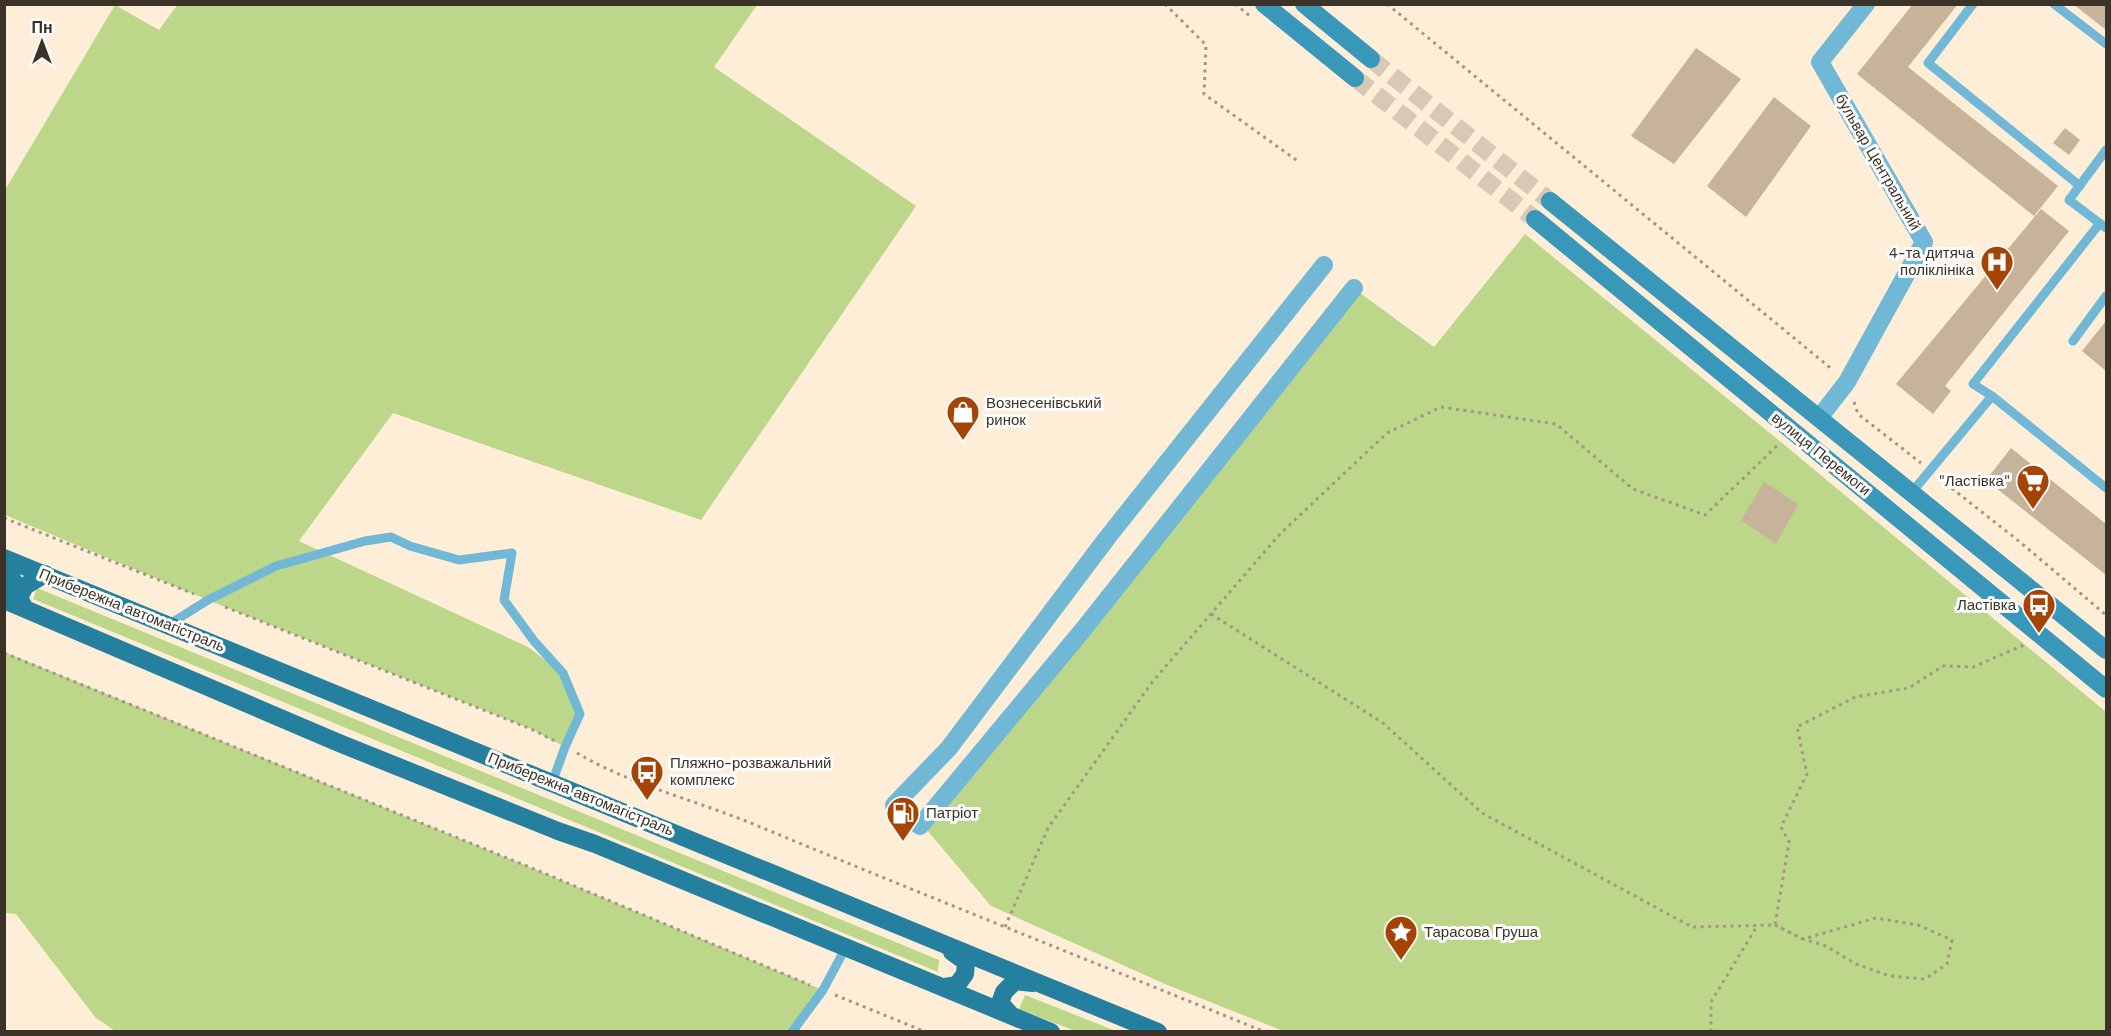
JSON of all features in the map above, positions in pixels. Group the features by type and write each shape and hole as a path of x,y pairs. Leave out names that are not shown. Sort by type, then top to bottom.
{"main road":[{"path":"1264,4 1355,78"},
{"path":"1304,4 1371,59"},
{"name":"вулиця Перемоги","path":"1550,201 2106,650"},
{"name":"вулиця Перемоги","path":"1535,219 2106,689"},
{"path":"1801,438 1812,442 1824,436 1824,429 1819,418"},
{"path":"1833,464 1831,451 1834,447 1850,442"},
{"name":"Прибережна автомагістраль","path":"4,558 1158,1032"},
{"path":"4,567 13,580 8,593 4,593"},
{"path":"24,607 19,598 25,586 45,574"},
{"path":"4,600 339,743 595,844 1051,1032"},
{"path":"940,943 966,962 965,974 957,985 945,987"},
{"path":"1012,1015 999,1003 1004,992 1015,981 1041,984"}],"street":[{"name":"бульвар Центральний","path":"1819,418 1847,382 1924,242 1820,62 1866,4"},
{"path":"1324,265 1107,538 949,748 894,805 920,826 1082,631 1354,288"}],"lane":[{"path":"1973,4 1928,63 2079,186"},
{"path":"2054,4 2106,44"},
{"path":"2106,150 2069,200 2103,226 1973,384 1992,396 2106,488"},
{"path":"2073,341 2106,297"},
{"path":"1912,492 1992,396"},
{"path":"168,625 208,600 276,566 374,540 391,537 410,546 459,560 512,553 504,600 534,641 563,673 580,714 552,783"},
{"path":"792,1032 823,990 846,947"}],"path":[{"path":"1165,4 1206,45 1204,94 1299,162"},
{"path":"1387,4 1847,382"},
{"path":"1005,927 1048,828 1153,681 1280,534 1387,433 1441,407 1556,424 1633,489 1706,515 1781,442"},
{"path":"4,518 531,729 607,769 755,824 1264,1032"},
{"path":"2020,542 2106,615"},
{"path":"1210,614 1383,723 1482,813 1692,927 1775,925 1803,939 1826,946 1856,964 1890,976 1925,979 1947,964 1952,940 1918,925 1876,918 1803,939"},
{"path":"1775,925 1789,842 1781,827 1807,774 1797,727 1855,697 1909,688 1943,666 1973,667 2025,645"},
{"path":"4,652 550,875 926,1032"},
{"path":"1711,1032 1711,1002 1757,926"}],"green space":[{"path":"178,4 757,5 714,67 916,206 701,520 393,413 299,541 528,647 563,673 580,714 565,747 531,729 208,600 5,515 5,190 115,5 159,30"},
{"path":"1525,234 1781,442 2106,712 2106,1031 1283,1031 1165,984 991,906 926,829 1360,293 1434,347"},
{"path":"37,588 939,960 938,972 33,599"},
{"path":"4,652 823,990 792,1031 115,1031 95,1017 16,914 5,913"},
{"path":"1025,995 1116,1031 1075,1031 1019,1009"}],"building":[{"path":"1913,4 1958,4 1908,67 2058,186 2034,216 1857,74"},
{"path":"2073,4 2106,4 2106,30"},
{"path":"1696,48 1741,79 1674,164 1631,136"},
{"path":"1774,97 1811,126 1746,217 1707,186"},
{"path":"2065,128 2080,140 2069,155 2053,143"},
{"path":"2041,209 2069,231 1945,386 1951,391 1933,414 1896,384"},
{"path":"2106,321 2106,371 2082,351"},
{"path":"2011,448 2106,524 2106,575 1986,480"},
{"path":"1764,482 1798,504 1776,544 1741,520"}],"tunnel":[{"path":"1371,59 1550,201"},
{"path":"1355,78 1535,219"}],"place":[{"name":"4-та дитяча поліклініка","path":"1997,291"},
{"name":"Вознесенівський ринок","path":"963,441"},
{"name":"\"Ластівка\"","path":"2033,510"},
{"name":"Ластівка","path":"2039,634"},
{"name":"Пляжно-розважальний комплекс","path":"647,801"},
{"name":"Патріот","path":"903,842"},
{"name":"Тарасова Груша","path":"1401,961"}]}
